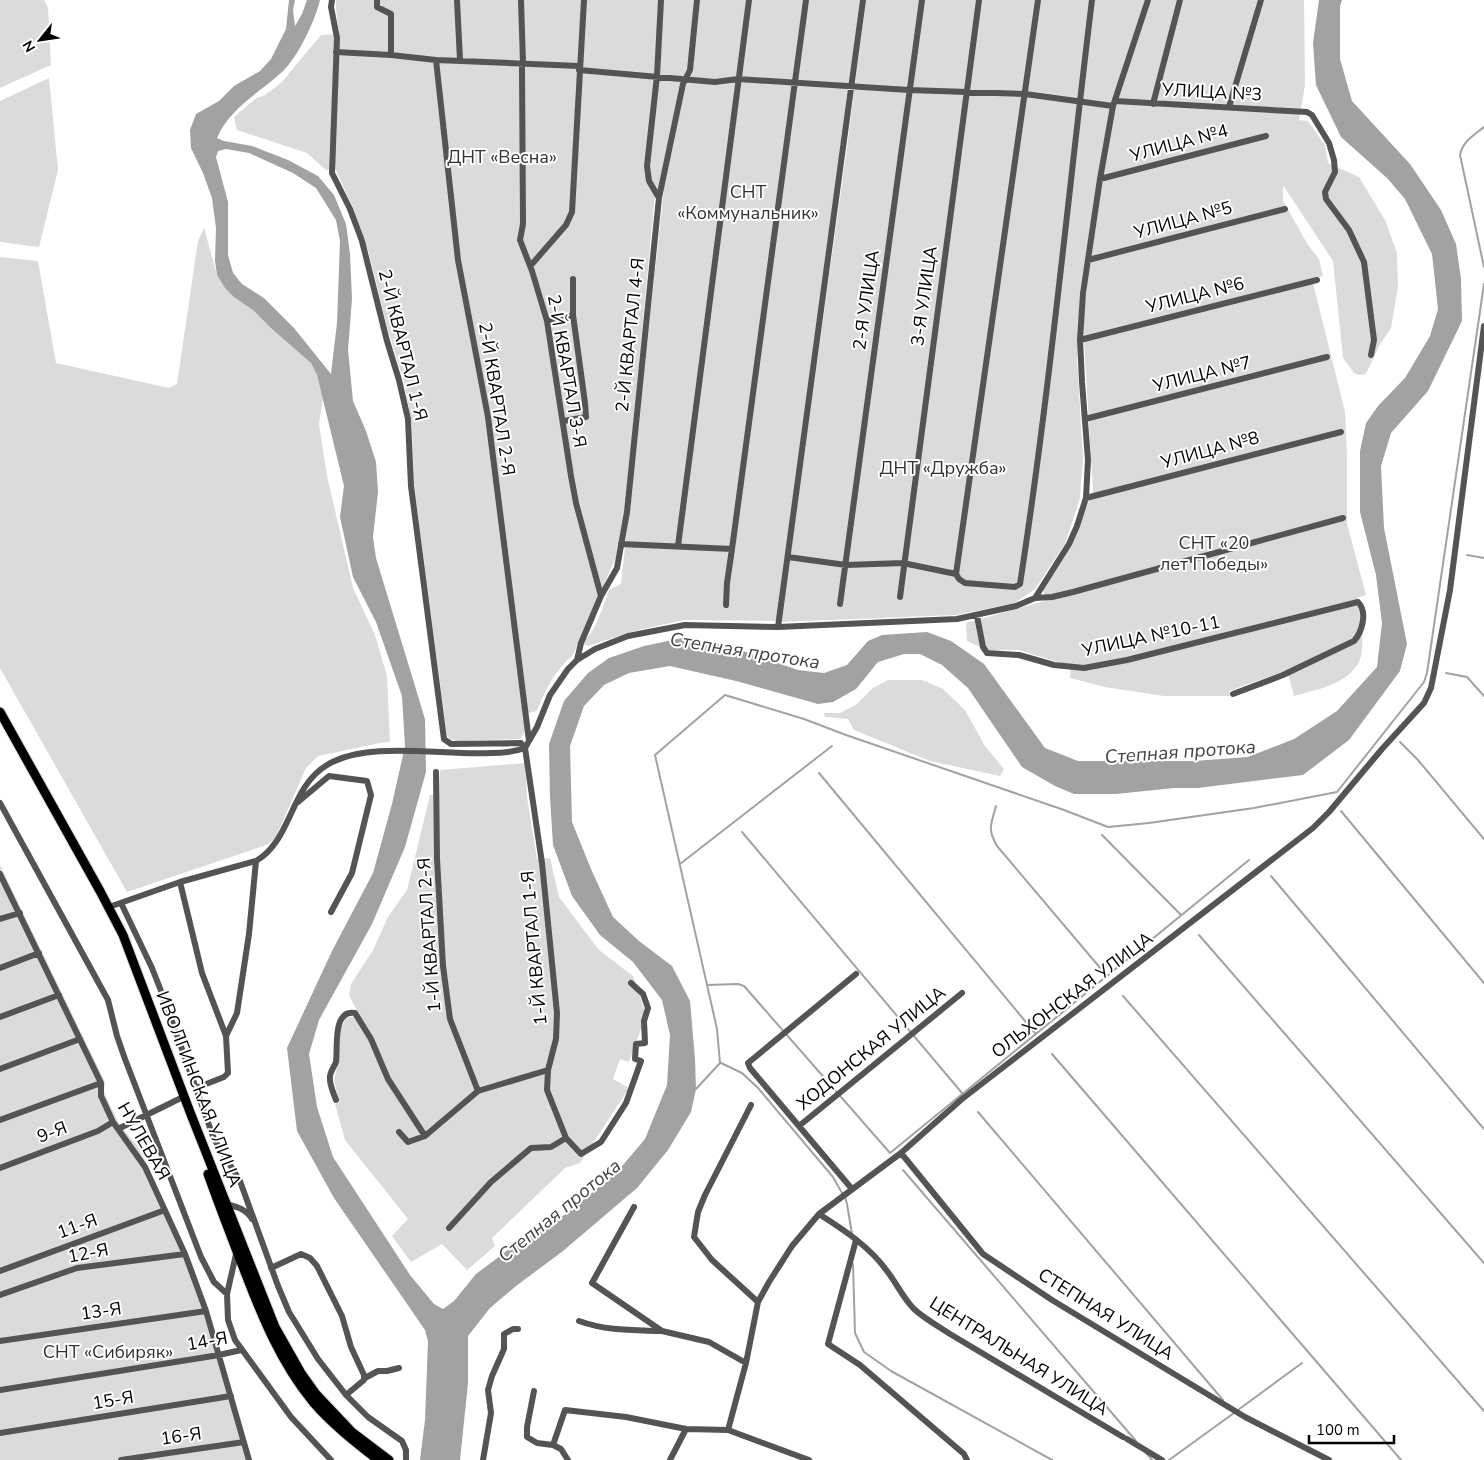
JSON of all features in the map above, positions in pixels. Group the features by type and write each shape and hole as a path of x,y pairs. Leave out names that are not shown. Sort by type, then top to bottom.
{"main road":[{"name":"ИВОЛГИНСКАЯ УЛИЦА","path":"0,712 123,935 275,1327 301,1373 316,1394 352,1432 383,1459"},
{"name":"ИВОЛГИНСКАЯ УЛИЦА","path":"0,724 118,937 260,1311 278,1349 295,1377 321,1411 350,1439 383,1459"}],"street":[{"name":"2-Й КВАРТАЛ 1-Я","path":"332,0 337,38 332,173 350,208 362,241 408,419 411,486 444,739 451,744 521,743 527,746"},
{"path":"377,0 377,7 391,14 391,55"},
{"path":"457,0 460,60"},
{"name":"2-Й КВАРТАЛ 3-Я","path":"520,0 523,224 520,240 532,271 547,322 570,476 601,596"},
{"path":"532,264 566,225 572,212 584,0"},
{"path":"659,198 649,181 647,166 657,76 661,0"},
{"name":"2-Й КВАРТАЛ 4-Я","path":"601,596 617,568 627,512 659,198 683,84 690,70 696,0"},
{"path":"678,546 749,0"},
{"path":"726,604 727,583 806,0"},
{"path":"778,627 863,0"},
{"name":"2-Я УЛИЦА","path":"840,604 922,0"},
{"name":"3-Я УЛИЦА","path":"900,597 980,0"},
{"path":"1038,0 956,574 965,583 1015,587 1020,584 1033,498 1056,314 1092,0"},
{"path":"1035,598 1068,544 1077,526 1086,498 1088,479 1080,340 1083,293 1114,103 1148,0"},
{"path":"1153,104 1180,0"},
{"path":"1229,107 1261,0"},
{"name":"УЛИЦА №3","path":"336,52 522,66 579,68 715,82 738,79 967,94 1025,94 1114,103 1307,112 1312,115 1329,143 1334,160 1335,172 1325,192 1326,199 1350,230 1364,262 1374,340 1371,355"},
{"name":"2-Й КВАРТАЛ 2-Я","path":"436,60 458,260 488,416 527,746"},
{"name":"УЛИЦА №4","path":"1100,180 1266,136"},
{"name":"УЛИЦА №5","path":"1088,260 1285,209"},
{"name":"2-Й КВАРТАЛ 3-Я","path":"564,421 586,417 586,403 573,316 573,279"},
{"name":"УЛИЦА №6","path":"1080,340 1317,280"},
{"path":"547,322 573,316"},
{"name":"ОЛЬХОНСКАЯ УЛИЦА","path":"728,1430 746,1363 758,1302 792,1246 819,1214 901,1153 962,1099 1313,828 1424,703 1431,688 1450,590 1484,326"},
{"name":"УЛИЦА №7","path":"1085,419 1327,357"},
{"name":"УЛИЦА №8","path":"1086,498 1341,432"},
{"path":"109,907 180,882 256,861 263,857 272,848 310,778 337,760 379,751 478,754 515,752 527,746 538,727 550,695 577,660 595,649 628,636 686,625 778,627 957,619 977,616 1016,606 1035,598 1052,597 1073,592 1344,518"},
{"path":"621,544 732,549"},
{"path":"788,557 846,565 904,563 956,574"},
{"path":"577,660 581,643 601,596"},
{"name":"УЛИЦА №10-11","path":"977,616 983,647 987,653 1019,655 1054,665 1084,668 1127,660 1358,602 1362,606 1364,614 1358,637 1354,641 1283,675 1234,694"},
{"name":"1-Й КВАРТАЛ 1-Я","path":"527,746 542,864 557,1013 556,1040 548,1070 547,1090 566,1138"},
{"name":"1-Й КВАРТАЛ 2-Я","path":"436,772 443,966 450,1019 478,1091"},
{"path":"295,805 329,776 367,781 371,795 352,873 331,912"},
{"path":"0,803 108,1000 117,1036 148,1113 201,1257 214,1282 227,1294"},
{"path":"226,1036 237,1013 249,934 256,861"},
{"name":"НУЛЕВАЯ","path":"0,874 80,1039 100,1083 101,1096 113,1122 145,1167 185,1254 206,1311 249,1460"},
{"path":"180,882 202,974 226,1036 227,1074 196,1088"},
{"path":"122,903 155,975 214,1139 240,1181 289,1312 306,1341 346,1395 368,1417 402,1441 406,1450 406,1460"},
{"path":"0,919 20,913"},
{"path":"0,968 39,953"},
{"path":"852,1189 748,1066 749,1061 856,974"},
{"path":"449,1228 491,1182 531,1148 551,1147 566,1138 581,1154 601,1142 626,1103 633,1087 641,1061 635,1059 636,1044 645,1043 644,1021 648,1008 643,994 631,983"},
{"name":"ХОДОНСКАЯ УЛИЦА","path":"799,1126 962,993"},
{"path":"0,1017 59,995"},
{"path":"336,1100 329,1078 336,1062 338,1028 344,1016 348,1013 355,1013 371,1038 388,1078 425,1136"},
{"path":"0,1069 80,1039"},
{"path":"399,1132 408,1142 425,1136 478,1091 548,1070"},
{"path":"0,1120 100,1083"},
{"path":"118,1129 179,1099"},
{"path":"751,1105 705,1195 698,1212 694,1238 712,1260 758,1302"},
{"name":"9-Я","path":"0,1168 98,1131 113,1122"},
{"name":"СТЕПНАЯ УЛИЦА","path":"901,1153 983,1254 1052,1300 1245,1417 1329,1460"},
{"path":"226,1204 240,1208 249,1214 256,1226"},
{"path":"634,1207 592,1283 662,1331"},
{"name":"11-Я","path":"0,1271 165,1210"},
{"name":"ЦЕНТРАЛЬНАЯ УЛИЦА","path":"819,1214 849,1233 887,1270 901,1293 914,1309 950,1334 1162,1460"},
{"path":"856,1240 828,1344 860,1365 964,1454 967,1460"},
{"path":"237,1250 227,1294 228,1320 235,1340 291,1417 331,1460"},
{"name":"12-Я","path":"0,1295 77,1268 185,1254"},
{"path":"271,1268 296,1255 306,1255 310,1258 342,1316 351,1347 365,1378"},
{"name":"13-Я","path":"0,1341 206,1311"},
{"path":"579,1321 598,1328 662,1331 709,1342 746,1363"},
{"path":"484,1460 491,1413 488,1390 489,1382 504,1350 504,1334 513,1328 518,1330"},
{"name":"14-Я","path":"0,1390 241,1350"},
{"path":"346,1395 365,1378 378,1371 398,1368"},
{"path":"534,1391 527,1427 527,1438 537,1443 553,1444 561,1449 568,1460"},
{"name":"15-Я","path":"0,1433 231,1396"},
{"path":"553,1444 565,1410 626,1416 686,1429 728,1430 809,1460"},
{"path":"670,1460 686,1429"},
{"name":"16-Я","path":"122,1460 244,1442"}],"green space":[{"path":"0,0 44,0 48,8 51,65 0,88"},
{"name":"ДНТ «Весна»","path":"336,0 694,0 688,72 662,182 655,194 625,512 616,557 573,655 552,680 537,711 524,714 525,730 520,739 458,741 450,739 447,735 414,485 412,424 404,382 387,327 369,253 353,208 335,168 326,170 307,153 237,130 234,117 255,99 265,95 281,83 321,35 339,34"},
{"name":"СНТ «Коммунальник»","path":"699,0 860,0 776,621 684,620 630,632 589,646 581,643 594,627 609,590 621,584 664,189 686,84"},
{"name":"ДНТ «Дружба»","path":"866,0 1146,0 1123,75 1109,111 1080,290 1077,359 1083,457 1080,498 1065,544 1035,589 1015,603 956,615 781,622 846,155"},
{"name":"СНТ «20 лет Победы»","path":"1150,0 1304,0 1305,85 1299,120 1308,121 1325,145 1328,163 1359,177 1385,220 1397,253 1398,287 1391,328 1379,346 1366,374 1359,375 1354,373 1343,358 1333,261 1283,185 1283,201 1308,245 1319,259 1323,276 1312,279 1345,412 1347,524 1366,595 1357,598 1360,606 1362,645 1361,656 1357,665 1351,673 1334,684 1294,696 1287,670 1229,691 1230,696 1164,696 1105,687 1070,678 1071,666 1019,650 987,650 967,641 966,623 1045,601 1043,589 1071,544 1093,492 1083,324 1088,278 1113,114"},
{"path":"49,78 58,170 39,247 0,242 0,101"},
{"path":"204,228 217,275 234,297 254,311 311,363 317,375 323,398 319,424 327,476 353,588 375,635 387,676 390,742 318,756 306,768 275,839 266,845 127,892 0,668 0,257 38,261 56,363 169,388 177,384 198,241"},
{"path":"888,680 922,680 943,689 965,710 985,746 1004,769 1000,776 930,761 854,730 848,719 825,717 824,713 840,713 856,705 873,688"},
{"path":"525,763 527,797 537,859 550,858 559,897 599,950 633,976 646,1015 629,1062 620,1059 613,1079 629,1088 580,1163 565,1168 492,1238 495,1246 467,1270 442,1244 411,1262 392,1236 408,1219 345,1140 335,1104 339,1102 334,1080 338,1062 341,1028 346,1018 359,1015 349,995 351,984 373,950 388,917 407,890 430,795 439,795 440,770"},
{"name":"СНТ «Сибиряк»","path":"0,865 105,1082 104,1092 119,1124 139,1148 192,1263 213,1324 251,1460 0,1460"}],"shaded area":[{"path":"289,0 295,0 293,10 295,26 307,0 320,0 305,38 294,57 282,72 229,118 217,138 252,146 288,160 318,176 334,195 346,224 350,254 352,299 348,350 353,401 366,431 376,462 378,492 373,537 376,558 425,719 426,772 405,847 372,924 319,1020 309,1054 317,1107 333,1157 410,1275 434,1304 443,1309 454,1301 476,1274 516,1244 566,1214 617,1172 645,1139 667,1085 670,1035 662,1000 633,962 600,935 572,896 553,845 549,744 564,701 588,673 609,658 644,646 682,638 726,645 798,670 824,673 847,665 868,641 882,635 927,632 951,641 984,664 1045,748 1078,761 1194,761 1248,757 1294,739 1337,711 1377,667 1382,623 1376,575 1360,512 1360,451 1366,423 1378,406 1405,378 1430,336 1438,309 1432,254 1405,199 1387,178 1341,137 1316,85 1313,43 1319,0 1342,0 1340,6 1340,59 1352,101 1410,164 1441,210 1456,244 1461,279 1462,321 1428,391 1391,433 1381,466 1384,528 1407,644 1400,671 1349,740 1303,775 1198,788 1174,788 1116,794 1074,794 1055,786 1022,767 968,688 942,665 920,654 904,654 878,662 856,689 833,702 818,704 736,681 670,666 629,673 604,685 584,706 570,746 572,822 613,917 639,941 672,966 690,1001 696,1089 691,1112 668,1150 637,1188 563,1251 490,1308 468,1336 468,1383 460,1460 420,1460 425,1420 428,1341 425,1330 334,1198 297,1131 287,1048 332,951 373,873 392,804 405,746 402,696 376,622 353,577 340,517 344,486 317,375 311,363 254,311 234,297 225,288 217,275 215,261 216,228 212,198 191,148 190,130 196,114 219,101 234,86 260,71 271,59 286,29","holes":["226,149 249,153 293,173 316,188 336,220 340,241 337,323 331,374 294,328 264,298 242,284 233,273 228,255 228,202 216,157 218,151"]}],"waterway":[{"path":"1484,127 1463,146 1460,155 1484,267"},
{"path":"696,1089 720,1063 717,1029 655,755 725,695 804,719 1108,827 1254,808 1337,792 1424,682 1427,673 1484,284"},
{"path":"1467,555 1484,558"},
{"path":"1446,673 1467,677 1484,696"},
{"path":"1400,742 1418,760 1484,839"},
{"path":"680,864 832,746"},
{"path":"819,773 1035,1033"},
{"path":"996,806 991,822 991,830 997,846 1107,976"},
{"path":"1341,811 1484,983"},
{"path":"742,832 962,1093"},
{"path":"1102,835 1181,915"},
{"path":"707,985 738,984 744,986 890,1153 1249,860"},
{"path":"1271,876 1484,1129"},
{"path":"1199,935 1484,1263"},
{"path":"1123,996 1484,1411"},
{"path":"1052,1054 1401,1460"},
{"path":"721,1063 742,1073 758,1088 833,1177 842,1193"},
{"path":"978,1112 1223,1400"},
{"path":"903,1170 1136,1441"},
{"path":"845,1197 852,1234"},
{"path":"853,1264 855,1333 864,1352 891,1371 1052,1460"},
{"path":"1238,1410 1302,1363"},
{"path":"1169,1460 1234,1413"},
{"path":"1147,1454 1152,1460"}],"water label":[{"name":"Степная протока","path":"745,650"},
{"name":"Степная протока","path":"1180,751"},
{"name":"Степная протока","path":"559,1210"}]}
